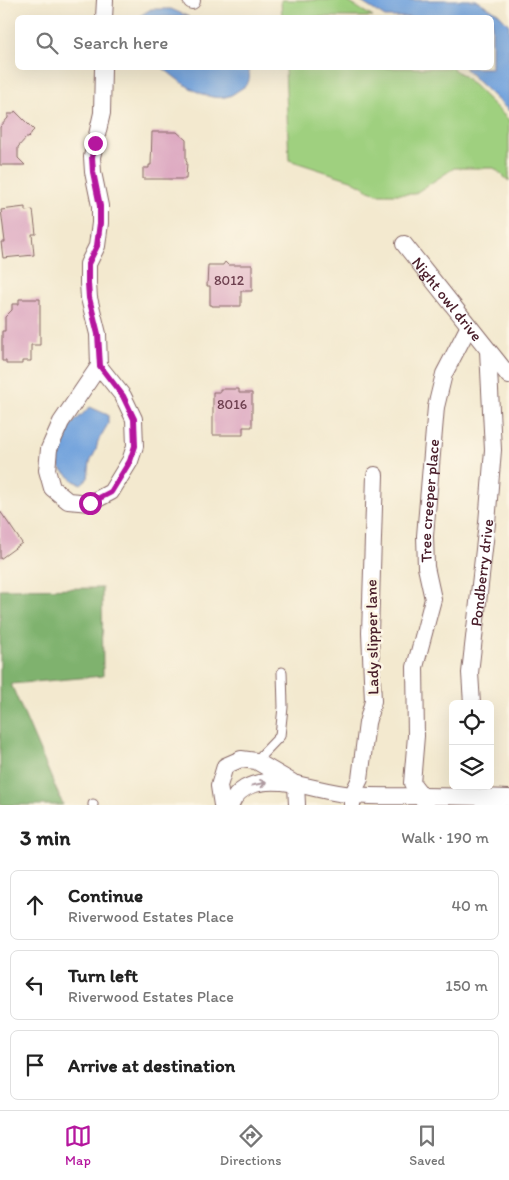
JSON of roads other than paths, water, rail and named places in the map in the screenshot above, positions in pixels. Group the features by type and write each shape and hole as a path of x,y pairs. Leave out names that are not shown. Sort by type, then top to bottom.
{"street":[{"path":"104,15 105,0"},
{"path":"100,366 61,422 49,449 47,470 52,488 68,501 90,503 111,492 130,461 135,446 134,419 123,396 100,366 98,334 89,298 88,264 97,246 100,223 100,206 92,157 102,113 103,70"},
{"name":"Night owl drive","path":"404,244 509,376"},
{"name":"Tree creeper place","path":"424,801 412,783 416,736 415,666 433,599 426,567 425,536 436,407 444,374 469,326"},
{"name":"Pondberry drive","path":"472,700 470,672 487,523 493,450 488,350"},
{"name":"Lady slipper lane","path":"352,800 360,780 367,723 373,701 370,633 375,476"},
{"path":"222,805 219,786 225,766 241,759 256,761 296,784"},
{"path":"231,805 232,800 245,788 266,782 296,784 338,793 352,800 385,797 424,801 464,791 508,799"},
{"path":"296,784 297,805"}],"lane":[{"path":"256,761 280,736 283,707 282,672"}],"water":[{"path":"358,0 476,0 498,13 509,25 509,111 466,70 494,70 494,15 382,15"},
{"path":"151,9 171,9 184,15 141,15"},
{"path":"166,70 248,70 249,75 245,86 230,96 221,98 203,94"},
{"path":"90,407 108,415 108,424 98,441 90,462 88,478 81,484 74,481 60,468 57,458 70,426"}]}
